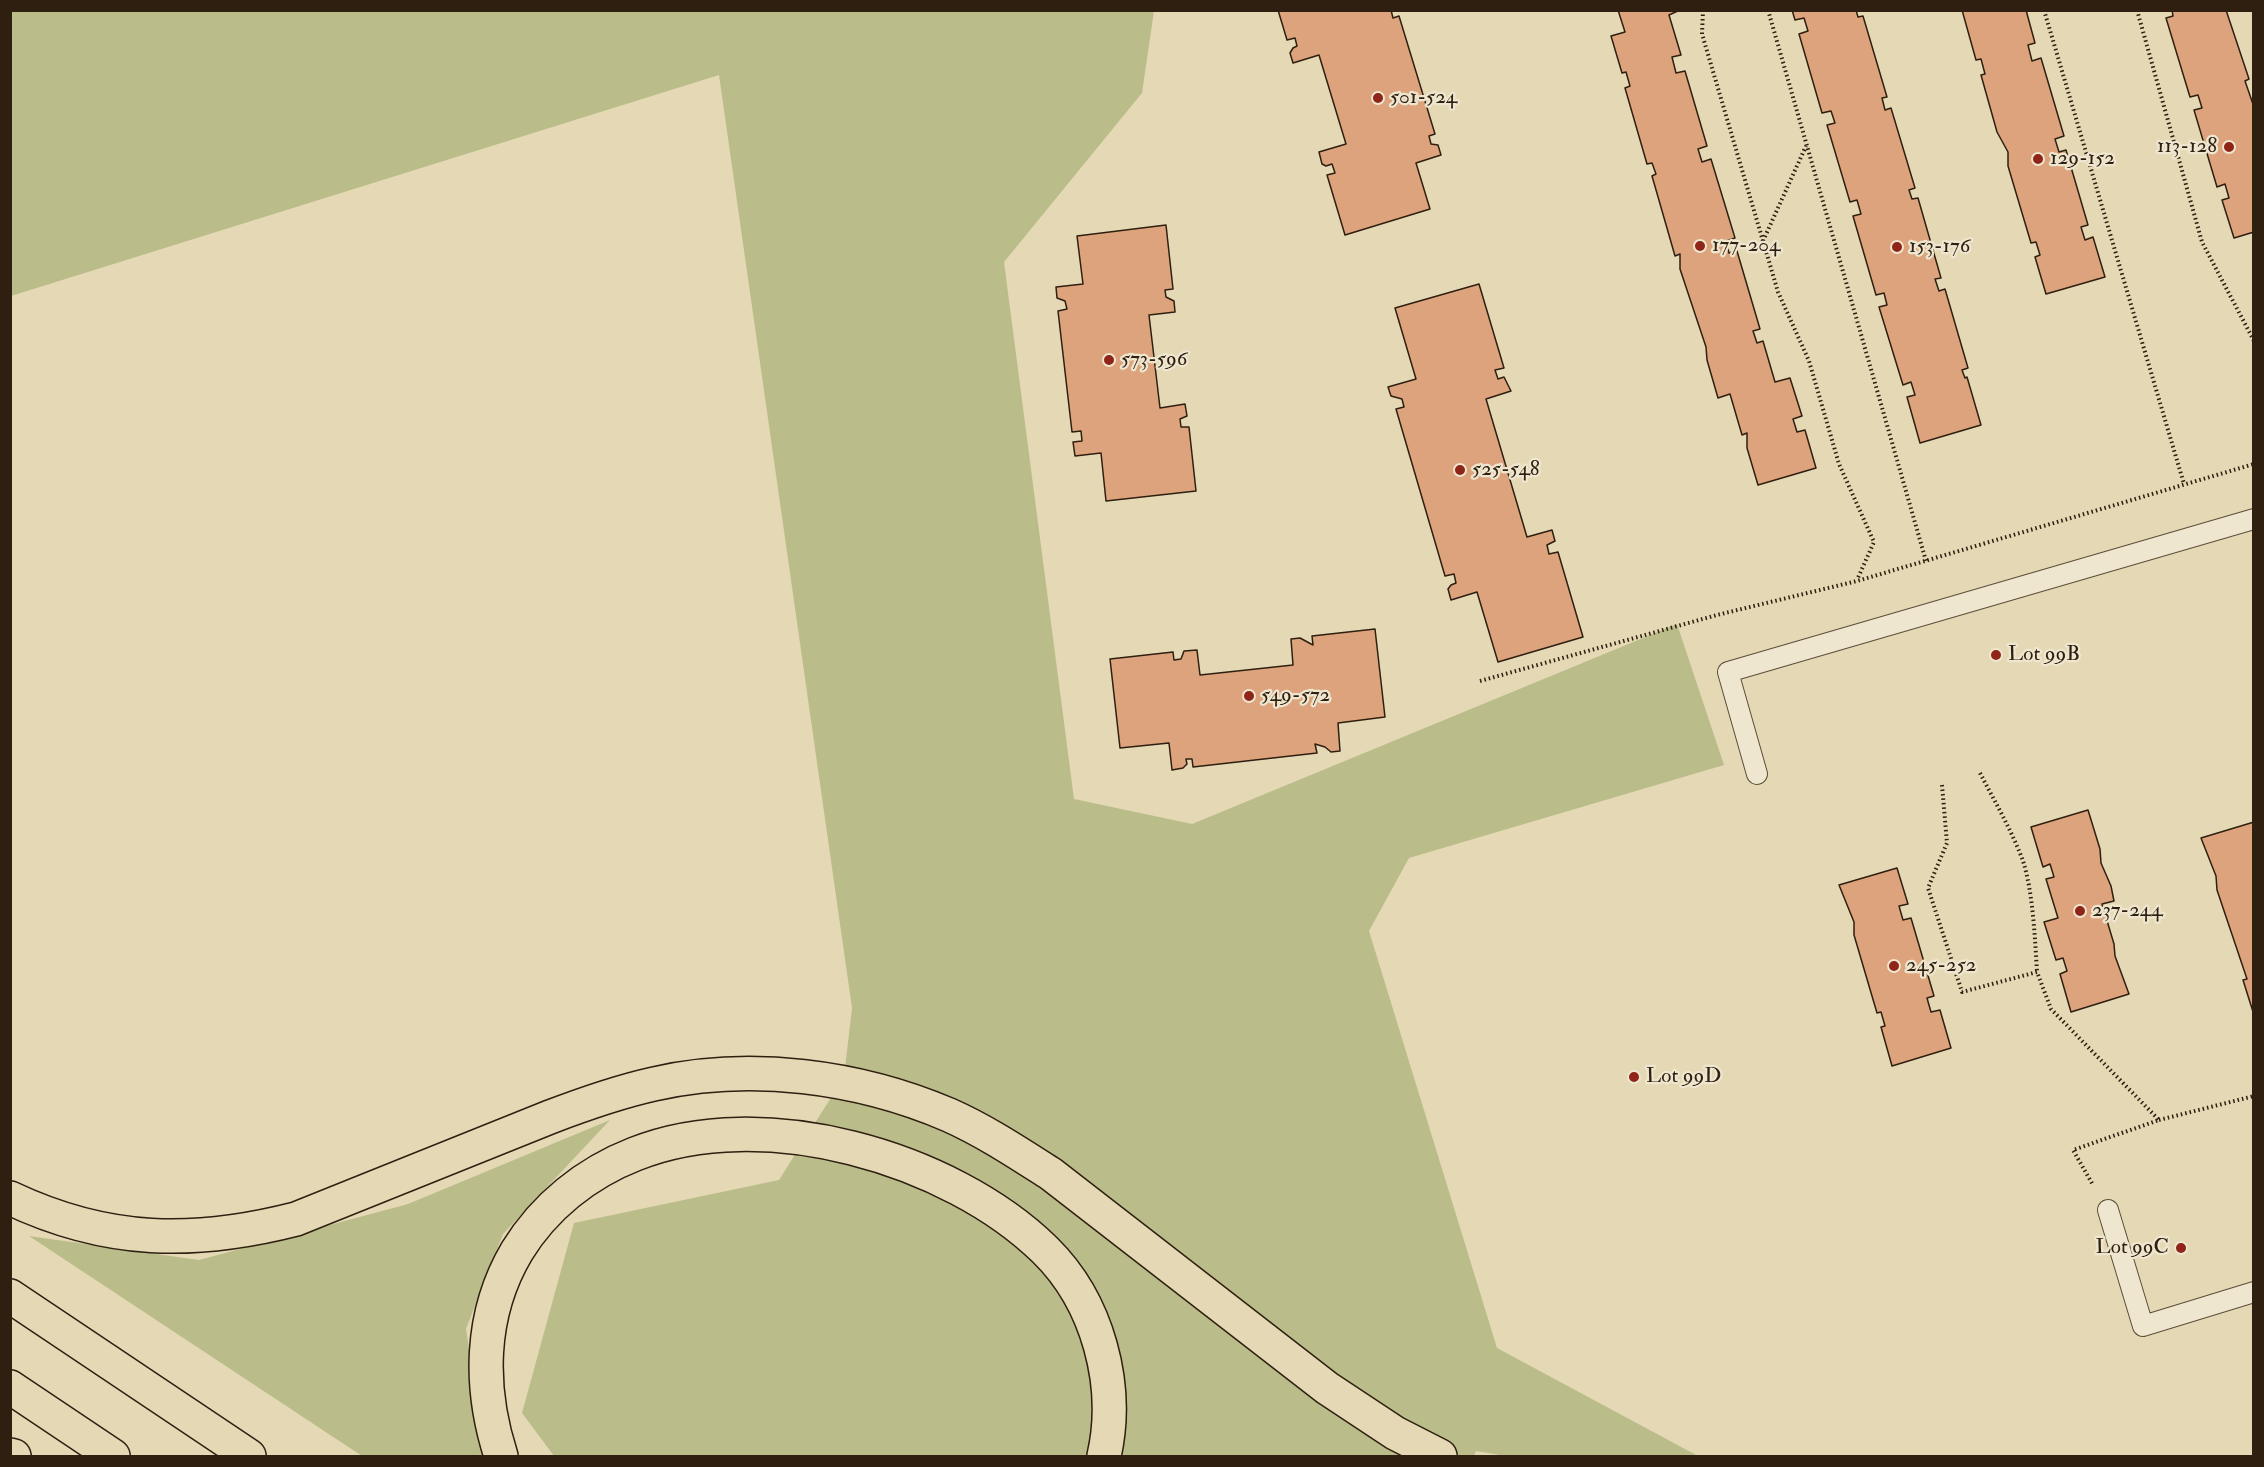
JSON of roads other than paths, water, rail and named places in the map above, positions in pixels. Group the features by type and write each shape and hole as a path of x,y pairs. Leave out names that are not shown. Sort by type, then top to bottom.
{"highway":[{"path":"10,1198 45,1215 115,1232 186,1238 225,1234 296,1219 559,1113 655,1084 730,1074 794,1077 843,1083 882,1092 949,1115 1016,1152 1051,1174 1327,1388 1395,1433 1440,1456"},
{"path":"501,1456 491,1427 486,1395 485,1364 488,1331 494,1301 505,1271 522,1244 540,1219 563,1197 587,1178 612,1164 665,1144 724,1136 798,1137 871,1152 915,1168 968,1192 1024,1231 1047,1252 1067,1278 1083,1302 1095,1330 1108,1382 1110,1412 1104,1456"},
{"path":"10,1296 249,1456"},
{"path":"10,1387 112,1456"}],"lane":[{"path":"1758,774 1728,672 2253,519"},
{"path":"2108,1210 2143,1326 2253,1292"}],"place":[{"name":"501-524","path":"1378,98"},
{"name":"113-128","path":"2229,147"},
{"name":"129-152","path":"2038,159"},
{"name":"177-204","path":"1700,246"},
{"name":"153-176","path":"1897,247"},
{"name":"573-596","path":"1109,360"},
{"name":"525-548","path":"1460,470"},
{"name":"Lot 99B","path":"1996,655"},
{"name":"549-572","path":"1249,696"},
{"name":"237-244","path":"2080,911"},
{"name":"245-252","path":"1894,966"},
{"name":"Lot 99D","path":"1634,1077"},
{"name":"Lot 99C","path":"2181,1248"}]}
